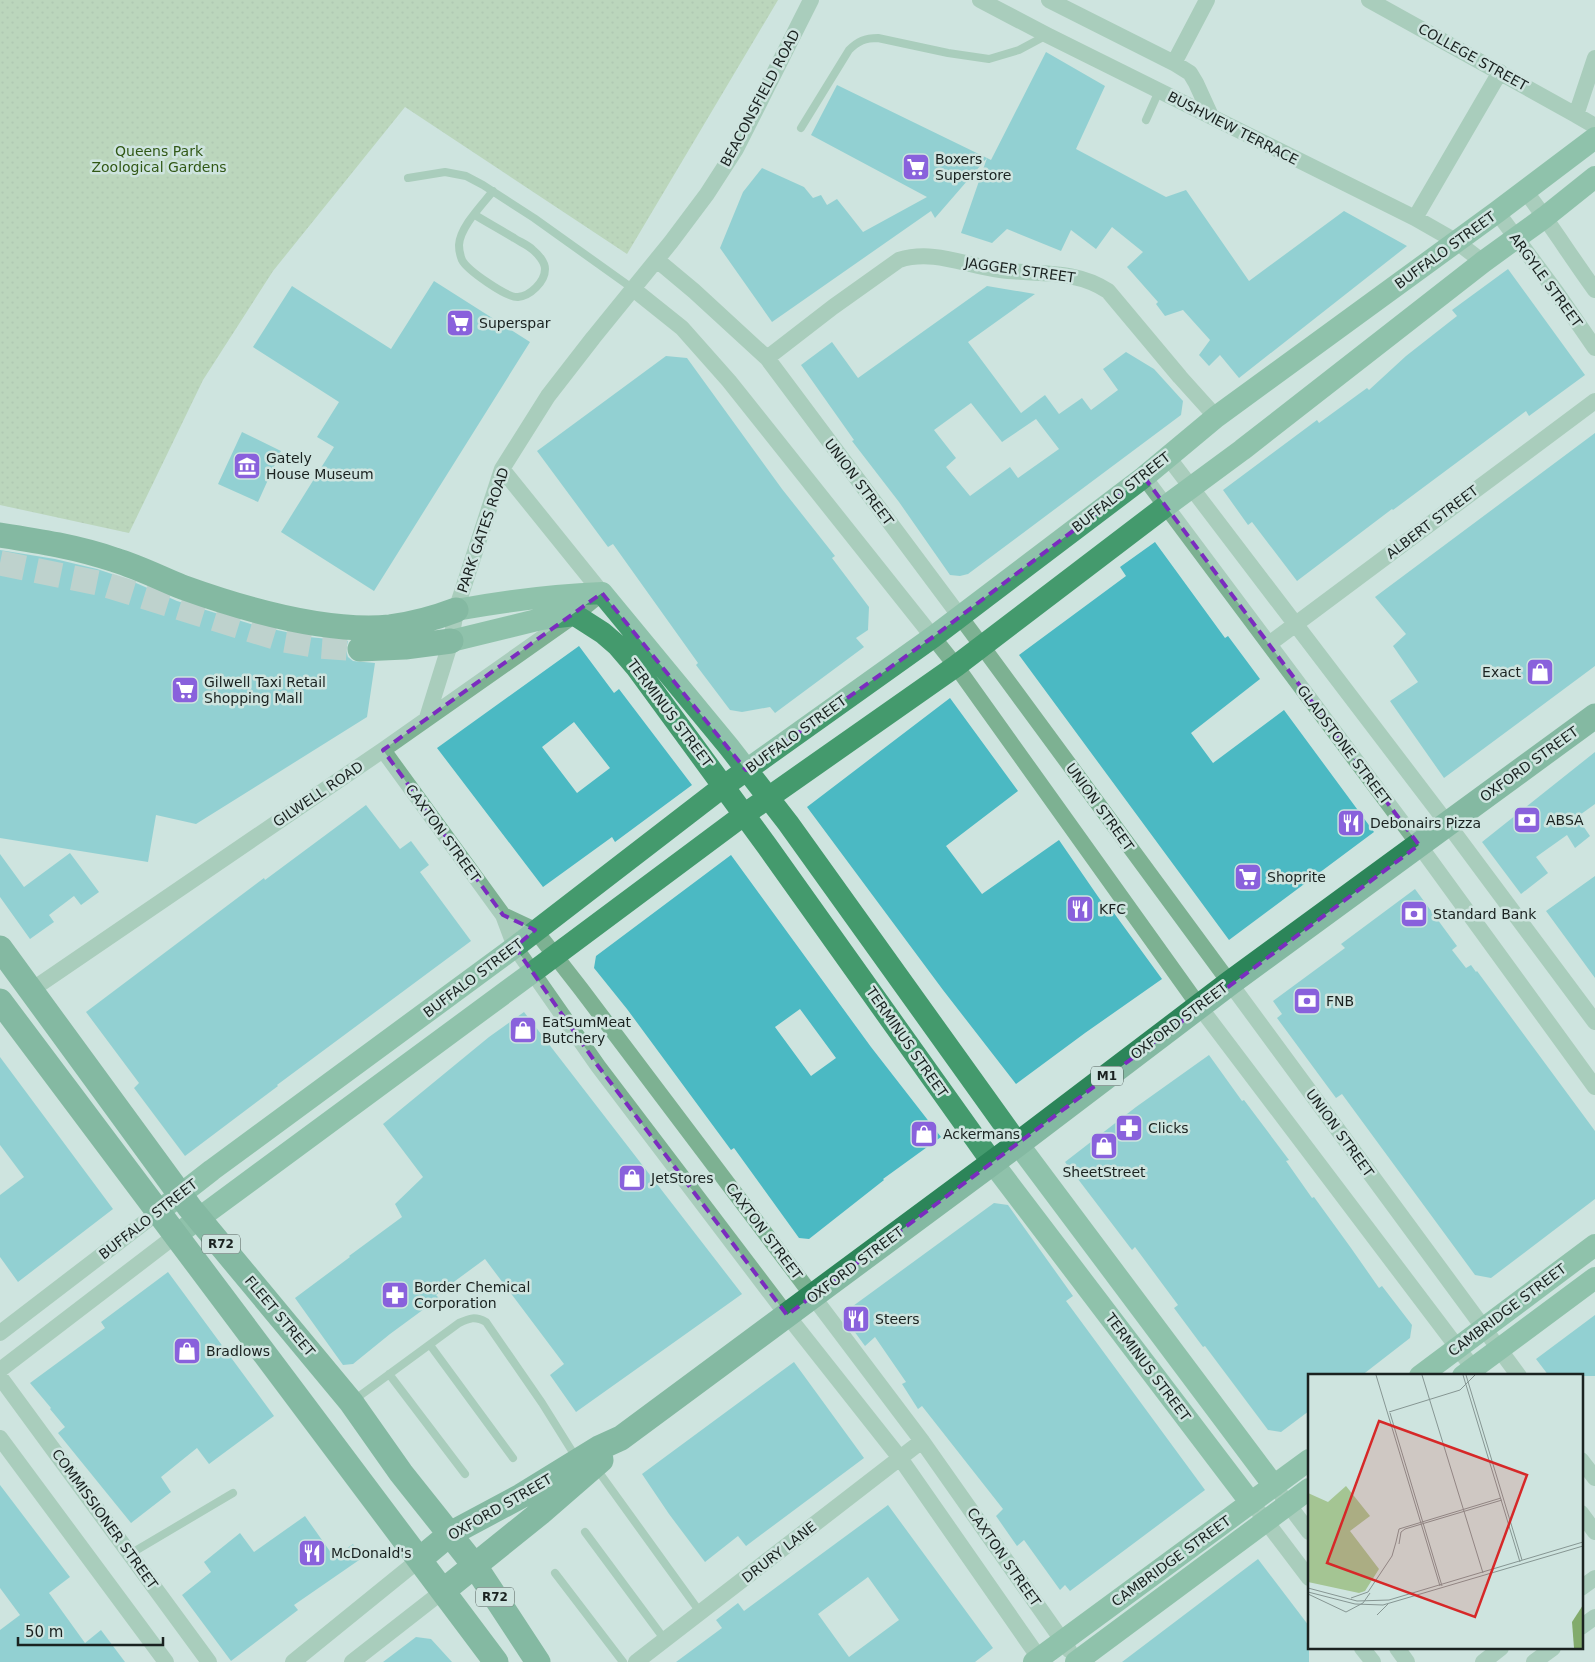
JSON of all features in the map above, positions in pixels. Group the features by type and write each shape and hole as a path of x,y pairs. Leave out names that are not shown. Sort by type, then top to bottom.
{"main road":[{"name":"BUFFALO STREET","path":"158,1212 515,947 724,786 933,637 958,616 1144,477 1216,417 1457,242 1595,138"},
{"path":"175,1236 744,814 956,666 1595,177"},
{"path":"0,535 62,544 116,560 217,599 303,621 350,627 390,627 429,620 456,610 504,601 551,595 602,593"},
{"name":"TERMINUS STREET","path":"602,593 729,747 788,823 1018,1144 1274,1486"},
{"path":"360,649 405,647 451,641 541,618 575,615"},
{"name":"TERMINUS STREET","path":"575,615 603,633 636,666 724,786 992,1162 1251,1503"},
{"name":"OXFORD STREET","path":"420,1559 450,1534 586,1463 606,1457 621,1438 1018,1144 1230,983 1595,716"},
{"name":"FLEET STREET","path":"0,948 180,1194 351,1402 401,1472 474,1566 538,1662"},
{"name":"R72","path":"0,1001 496,1662"},
{"name":"CAMBRIDGE STREET","path":"1423,1374 1595,1245"},
{"name":"CAMBRIDGE STREET","path":"1472,1373 1499,1348 1595,1278"},
{"name":"CAMBRIDGE STREET","path":"1038,1661 1062,1640 1308,1461"},
{"name":"OXFORD STREET","path":"443,1591 474,1566 586,1463"},
{"name":"CAMBRIDGE STREET","path":"1077,1662 1308,1490"}],"street":[{"name":"BEACONSFIELD ROAD","path":"632,288 657,260 707,194 736,149 811,0"},
{"name":"BUSHVIEW TERRACE","path":"980,0 1415,218 1457,242 1483,262"},
{"path":"1049,0 1174,63 1190,73 1211,116"},
{"path":"1174,63 1207,0"},
{"name":"COLLEGE STREET","path":"1369,0 1595,126"},
{"path":"1576,115 1595,58"},
{"path":"1415,218 1500,72"},
{"path":"1525,191 1595,290"},
{"name":"ARGYLE STREET","path":"1497,212 1558,293 1595,348"},
{"name":"JAGGER STREET","path":"766,358 899,260 911,257 937,257 1000,270 1067,275 1096,283 1108,291 1216,417"},
{"name":"UNION STREET","path":"657,260 694,291 766,358 982,646 1518,1374"},
{"path":"632,288 682,328 729,381 956,666 1199,1006 1458,1347 1472,1373"},
{"name":"PARK GATES ROAD","path":"428,718 451,641 456,610 502,469 548,396 632,288"},
{"name":"ALBERT STREET","path":"1269,644 1595,401"},
{"path":"1168,457 1447,823 1595,1022"},
{"name":"TERMINUS STREET","path":"502,469 602,593"},
{"name":"GLADSTONE STREET","path":"1144,477 1419,845 1595,1088"},
{"name":"GILWELL ROAD","path":"30,991 383,750 575,615 602,593"},
{"name":"CAXTON STREET","path":"383,750 503,916 515,947 598,1066 900,1458 1038,1661"},
{"name":"CAXTON STREET","path":"503,916 535,930 922,1441 1077,1662"},
{"name":"BUFFALO STREET","path":"0,1333 158,1212"},
{"path":"0,1370 175,1236"},
{"name":"COMMISSIONER STREET","path":"0,1377 209,1662"},
{"path":"0,1438 166,1662"},
{"name":"DRURY LANE","path":"636,1662 922,1441"},
{"path":"1582,1461 1595,1478"},
{"name":"TERMINUS STREET","path":"1274,1486 1308,1531"},
{"name":"TERMINUS STREET","path":"1251,1503 1308,1577"},
{"path":"1582,1514 1595,1532"},
{"name":"OXFORD STREET","path":"293,1662 420,1559"},
{"path":"1582,1587 1595,1578"},
{"name":"OXFORD STREET","path":"352,1662 443,1591"},
{"path":"1582,1626 1595,1617"},
{"path":"1364,1650 1373,1662"},
{"path":"1398,1650 1407,1662"},
{"path":"1482,1662 1498,1650"},
{"path":"1534,1662 1550,1650"}],"lane":[{"path":"801,128 849,50 857,42 867,38 878,38 948,53 989,58 1019,50 1047,35"},
{"path":"1146,120 1160,91"},
{"path":"408,178 446,172 466,176 534,218 632,288"},
{"path":"475,215 533,250 543,260 545,269 542,279 536,288 526,295 516,297 506,295 463,261 459,248 460,238 464,229 493,191"},
{"path":"351,1402 459,1323 469,1318 478,1317 486,1322 586,1463 701,1612"},
{"path":"430,1345 513,1458"},
{"path":"389,1374 465,1474"},
{"path":"130,1554 233,1493"},
{"path":"585,1532 665,1640"},
{"path":"555,1573 622,1662"}],"highlighted area":[{"path":"1144,477 1419,845 787,1315 598,1066 515,947 535,930 503,915 383,750 602,593 746,770 933,637"}],"green space":[{"name":"Queens Park Zoological Gardens","path":"0,0 778,0 627,254 405,107 273,271 203,380 129,533 0,505"}],"building":[{"path":"1046,52 1105,86 1076,149 1166,197 1186,190 1249,281 1344,211 1407,246 1239,378 1220,355 1209,366 1199,355 1210,340 1183,310 1165,316 1156,304 1158,302 1127,267 1143,252 1112,227 1096,249 1071,230 1061,251 1007,229 992,243 961,233 987,158 991,160"},
{"path":"837,85 987,158 935,218 931,211 772,322 720,248 743,192 762,168 804,187 813,198 821,195 827,205 837,199 863,232 927,197 811,135"},
{"path":"1508,269 1585,375 1529,416 1526,411 1297,581 1252,522 1248,525 1223,490 1317,420 1319,423 1367,388 1369,390 1406,356 1457,316 1452,310"},
{"path":"434,281 530,342 374,591 281,532 334,447 317,437 339,402 253,347 292,286 391,349"},
{"path":"987,286 1035,294 968,342 1021,413 1045,395 1059,414 1082,398 1091,410 1118,390 1103,369 1126,352 1154,369 1183,401 1181,415 968,574 960,576 950,575 899,502 852,441 854,440 801,365 832,342 858,378","holes":["971,403 1002,442 1036,419 1059,449 1018,478 1010,467 970,496 946,467 956,458 934,430"]},
{"path":"666,356 687,358 782,489 835,556 832,558 869,607 868,630 856,638 864,647 775,713 770,707 742,712 730,710 696,665 698,663 613,544 608,547 537,451"},
{"path":"242,432 281,451 258,502 218,484"},
{"path":"1595,433 1595,666 1444,778 1390,701 1418,682 1393,646 1406,634 1375,597"},
{"path":"1155,542 1225,638 1228,636 1260,679 1191,733 1213,763 1284,710 1374,832 1229,940 1019,655 1126,576 1120,567"},
{"name":"Gilwell Taxi Retail Shopping Mall","path":"0,550 55,559 97,569 127,579 177,601 254,625 309,637 348,641 346,650 348,657 353,661 375,663 367,717 196,824 156,815 148,862 0,838"},
{"path":"579,646 614,693 619,689 692,785 615,842 612,837 543,887 437,748","holes":["574,722 610,768 577,793 542,747"]},
{"path":"950,698 1018,791 946,846 982,894 1059,840 1108,911 1111,909 1162,979 1016,1084 943,990 807,807"},
{"path":"1595,752 1595,804 1577,817 1590,836 1575,848 1567,835 1536,857 1548,873 1521,894 1482,842"},
{"path":"366,805 400,849 411,841 429,865 420,872 471,941 185,1156 134,1088 139,1083 86,1012 264,878 265,880"},
{"path":"70,853 99,892 81,905 74,896 49,915 54,922 30,939 0,897 0,854 24,887"},
{"path":"731,855 871,1047 941,1137 883,1179 809,1239 799,1238 734,1148 731,1150 627,1009 594,968 596,956","holes":["800,1009 836,1058 811,1076 775,1027"]},
{"path":"1595,876 1595,978 1546,911"},
{"path":"1415,889 1457,946 1452,950 1466,968 1471,965 1477,971 1595,1131 1595,1199 1491,1278 1475,1275 1342,1094 1336,1098 1277,1018 1282,1014 1273,1001 1345,948 1341,944"},
{"path":"524,1012 742,1294 576,1412 550,1375 564,1364 485,1259 436,1295 439,1298 353,1364 343,1365 295,1298 402,1217 395,1204 423,1177 383,1124 489,1037"},
{"path":"1209,1055 1242,1101 1244,1100 1289,1160 1286,1161 1379,1288 1382,1286 1412,1325 1410,1338 1364,1374 1308,1374 1308,1412 1281,1432 1268,1430 1174,1308 1178,1305 1135,1247 1132,1250 1065,1162 1136,1107"},
{"path":"0,1057 113,1209 18,1282 0,1257 0,1195 24,1177 0,1145"},
{"path":"994,1203 1008,1205 1073,1296 1066,1301 1205,1490 1070,1591 1065,1585 1060,1590 1024,1540 1017,1546 996,1516 1003,1509 922,1406 918,1409 902,1384 906,1382 875,1337 865,1346 846,1320 853,1306"},
{"path":"168,1272 274,1416 209,1464 197,1448 161,1477 171,1492 131,1523 58,1433 65,1427 30,1383 105,1328 101,1322"},
{"path":"1595,1315 1595,1376 1547,1374 1536,1359"},
{"path":"794,1362 864,1458 746,1546 738,1536 705,1562 642,1474"},
{"path":"0,1485 70,1577 49,1593 85,1643 101,1630 125,1662 0,1662 0,1630 20,1615 0,1588"},
{"path":"888,1505 993,1648 975,1662 676,1662 722,1628 716,1620 738,1603 744,1611","holes":["868,1577 899,1620 849,1657 818,1614"]},
{"path":"305,1516 334,1557 353,1544 362,1558 294,1605 298,1610 231,1661 182,1595 211,1572 204,1562 240,1533 254,1552"},
{"path":"1258,1559 1308,1625 1309,1662 1122,1662"},
{"path":"416,1637 431,1639 452,1662 383,1662"}],"tunnel":[{"path":"0,563 103,584 284,640 319,646 360,649"}],"place":[{"name":"Boxers Superstore","path":"916,167"},
{"name":"Superspar","path":"460,323"},
{"name":"Gately House Museum","path":"247,466"},
{"name":"Exact","path":"1540,672"},
{"name":"Gilwell Taxi Retail Shopping Mall","path":"185,690"},
{"name":"ABSA","path":"1527,820"},
{"name":"Debonairs Pizza","path":"1351,823"},
{"name":"Shoprite","path":"1248,877"},
{"name":"KFC","path":"1080,909"},
{"name":"Standard Bank","path":"1414,914"},
{"name":"FNB","path":"1307,1001"},
{"name":"EatSumMeat Butchery","path":"523,1030"},
{"name":"Clicks","path":"1129,1128"},
{"name":"Ackermans","path":"924,1134"},
{"name":"SheetStreet","path":"1104,1146"},
{"name":"JetStores","path":"632,1178"},
{"name":"Border Chemical Corporation","path":"395,1295"},
{"name":"Steers","path":"856,1319"},
{"name":"Bradlows","path":"187,1351"},
{"name":"McDonald's","path":"312,1553"}]}
